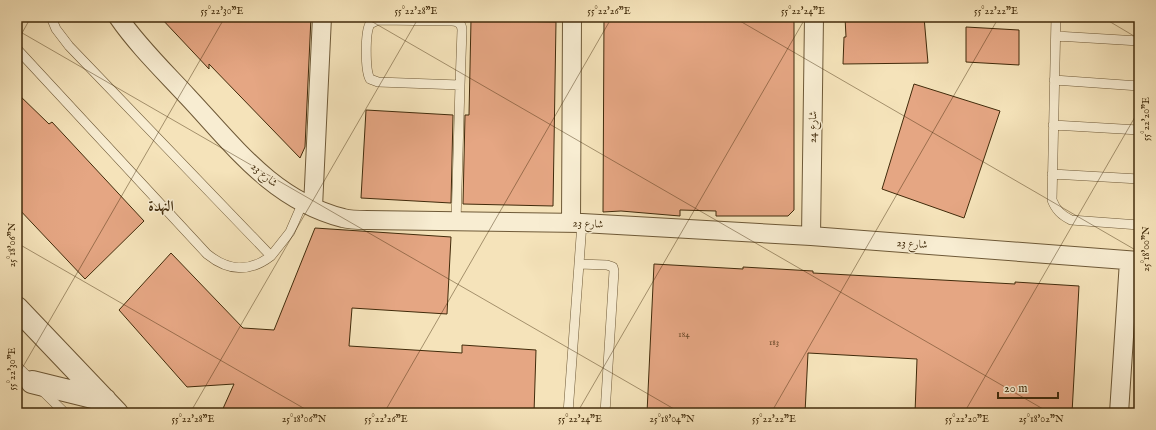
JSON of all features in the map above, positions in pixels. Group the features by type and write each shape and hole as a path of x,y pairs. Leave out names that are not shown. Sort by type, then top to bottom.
{"street":[{"name":"شارع 23","path":"118,17 140,45 258,172 284,192 308,205 344,218 456,222 576,223 811,236 1134,261"},
{"path":"308,205 322,17"},
{"path":"572,17 576,223"},
{"name":"شارع 24","path":"811,236 814,17"},
{"path":"1119,413 1134,261"},
{"path":"17,308 111,406"},
{"path":"32,382 111,406"}],"lane":[{"path":"50,17 56,29 69,46 271,256"},
{"path":"1056,17 1052,200 1056,209 1062,216 1072,220 1139,225"},
{"path":"456,222 462,26 459,23 452,21 378,20 374,21 368,28 367,71 368,75 374,81 460,85"},
{"path":"1056,36 1139,41"},
{"path":"17,49 207,254 217,262 230,267 244,268 254,266 271,256 290,232 308,205"},
{"path":"1054,80 1139,86"},
{"path":"1053,125 1139,130"},
{"path":"1052,174 1139,179"},
{"path":"568,413 579,264 576,223"},
{"path":"579,264 607,265 613,267 614,271 605,413"},
{"path":"17,366 65,413"}],"building":[{"path":"160,17 311,17 305,147 300,158 209,64 209,69"},
{"path":"604,17 794,17 794,210 788,216 716,216 716,211 680,210 680,216 621,211 603,212"},
{"path":"845,17 924,17 928,63 843,64 844,37 846,37"},
{"path":"471,20 556,22 553,206 463,204 465,115 469,115"},
{"path":"966,27 1019,30 1019,65 966,62"},
{"path":"914,84 1000,111 964,218 882,189"},
{"path":"17,93 49,124 52,122 144,221 85,279 17,207"},
{"path":"366,110 453,115 451,203 361,198"},
{"path":"315,228 451,237 447,314 352,308 349,346 462,353 462,345 536,350 534,413 221,413 234,384 187,387 119,310 171,253 243,328 274,330"},
{"path":"654,264 743,269 743,267 813,271 813,273 1079,286 1072,413 915,413 917,359 808,353 805,413 647,413"}],"district":[{"name":"النهدة","path":"161,206"}]}
